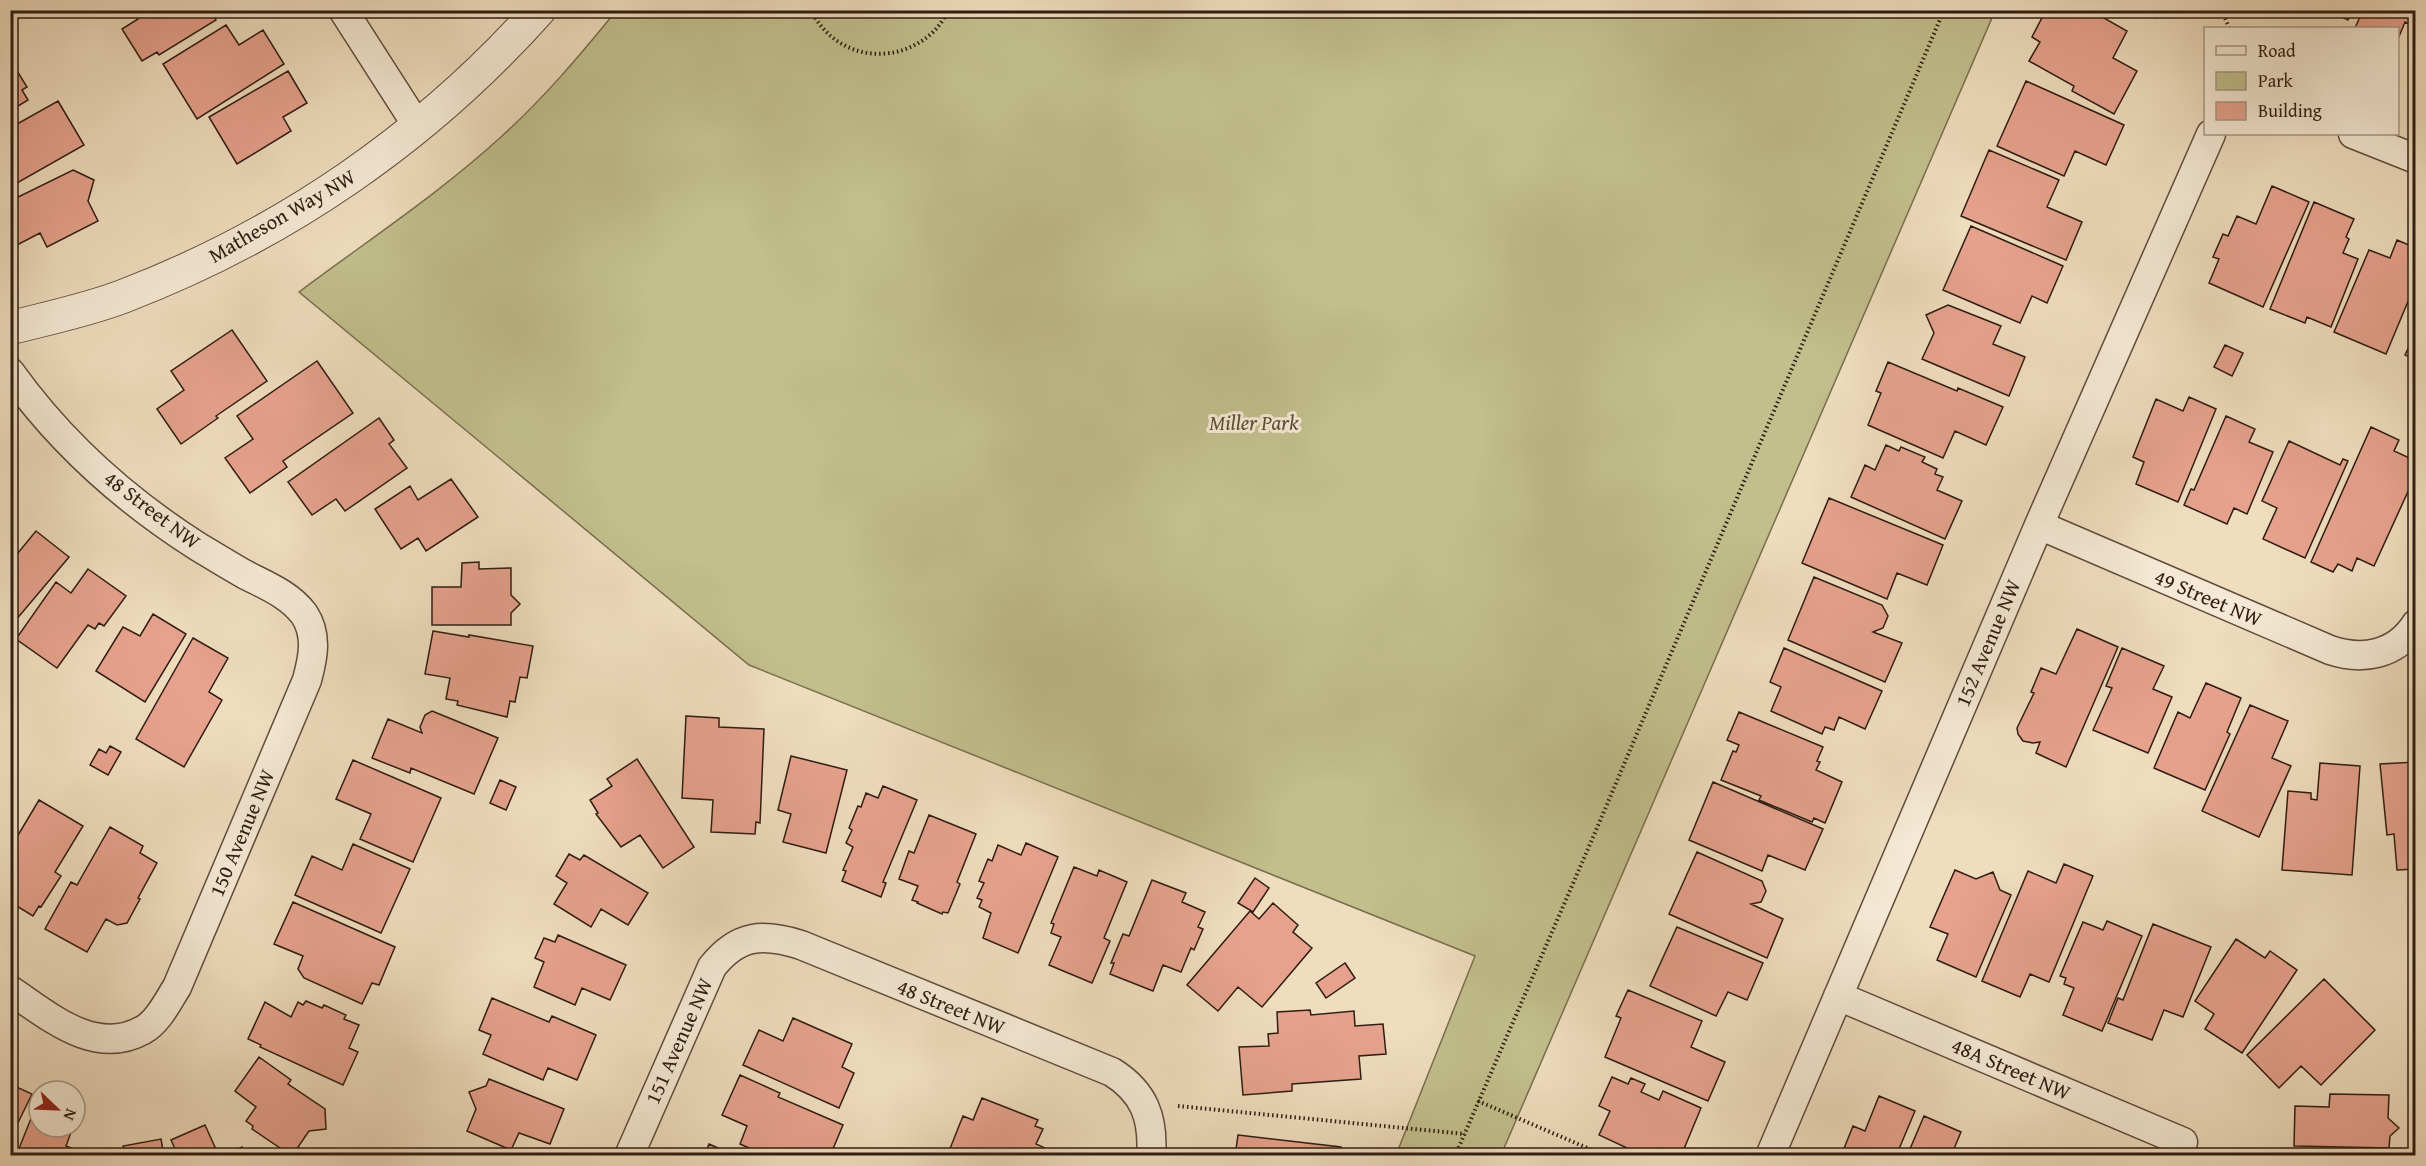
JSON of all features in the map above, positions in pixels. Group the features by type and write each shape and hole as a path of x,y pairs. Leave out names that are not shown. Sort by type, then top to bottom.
{"street":[{"path":"343,10 418,127"},
{"name":"Matheson Way NW","path":"10,328 122,297 209,260 301,210 360,171 418,127 465,87 539,10"},
{"name":"152 Avenue NW","path":"1770,1155 2039,525 2211,135"},
{"path":"2356,135 2415,159"},
{"name":"48 Street NW","path":"10,372 50,424 114,484 196,546 276,590 303,614 310,626"},
{"name":"49 Street NW","path":"2039,525 2346,656 2380,653 2394,646 2409,634 2415,624"},
{"name":"150 Avenue NW","path":"10,990 69,1029 104,1040 124,1037 144,1030 166,1004 177,987 307,680 314,644 310,626"},
{"name":"48 Street NW","path":"746,940 776,938 801,945 1112,1072 1136,1090 1144,1102"},
{"name":"151 Avenue NW","path":"629,1155 704,980 719,958 731,947 746,940"},
{"name":"48A Street NW","path":"1838,996 2183,1142"},
{"path":"1144,1102 1152,1128 1151,1155"}],"path":[{"path":"811,10 827,35 859,51 877,54 897,52 912,46 933,32 949,10"},
{"path":"1455,1155 1594,835 1944,10"},
{"path":"2222,10 2229,27"},
{"path":"1478,1101 1606,1155"},
{"path":"1144,1102 1464,1134"}],"green space":[{"name":"Miller Park","path":"616,11 1995,11 1501,1155 1396,1155 1475,956 749,665 299,292 428,197 502,136 547,91"}],"building":[{"path":"132,10 211,10 216,20 159,55 157,52 142,61 122,29 138,19"},
{"path":"2046,10 2090,10 2127,31 2113,58 2137,71 2114,114 2072,91 2074,86 2029,61 2040,42 2032,37"},
{"path":"2153,10 2171,10 2156,18"},
{"path":"2326,10 2352,10 2348,20"},
{"path":"2363,10 2416,10 2416,27 2405,22 2399,37 2399,27 2355,27"},
{"path":"226,25 239,45 263,30 284,64 197,119 163,64"},
{"path":"14,66 27,87 22,90 28,100 10,111 10,68"},
{"path":"288,71 307,103 283,117 291,131 237,164 209,117"},
{"path":"2026,81 2124,125 2106,165 2075,151 2064,176 1997,146"},
{"path":"58,101 84,145 10,187 10,128"},
{"path":"1989,150 2059,180 2047,207 2082,222 2066,260 1961,216"},
{"path":"73,170 94,180 88,201 98,221 47,247 40,233 17,245 10,232 10,201"},
{"path":"2272,186 2309,202 2263,307 2209,283 2219,259 2213,257 2223,234 2228,236 2237,216 2256,224"},
{"path":"2314,202 2354,219 2346,237 2349,239 2343,253 2358,259 2331,327 2307,317 2305,323 2270,309"},
{"path":"1971,226 2063,266 2047,303 2032,296 2020,323 1943,290"},
{"path":"2397,240 2416,248 2416,294 2412,292 2386,354 2334,332 2369,250 2390,258"},
{"path":"1948,305 2001,326 1993,344 2025,357 2009,396 1922,359 1934,333 1926,315"},
{"path":"232,330 267,381 216,416 218,418 181,444 157,409 184,390 171,371"},
{"path":"2416,332 2416,360 2405,355"},
{"path":"2225,345 2243,353 2232,376 2214,367"},
{"path":"317,361 353,413 283,461 287,467 250,493 225,458 253,439 237,416"},
{"path":"1888,362 1957,391 1958,388 2003,407 1986,445 1955,431 1943,458 1868,425 1881,393 1876,391"},
{"path":"2189,397 2216,409 2178,502 2136,484 2144,462 2133,457 2156,399 2183,411"},
{"path":"2226,416 2255,429 2249,442 2273,452 2247,514 2234,508 2227,524 2184,505 2191,489 2194,490"},
{"path":"379,418 394,440 389,444 407,468 345,511 336,499 312,515 288,482"},
{"path":"2371,427 2399,440 2394,451 2416,461 2416,474 2374,566 2357,558 2352,571 2338,564 2333,572 2311,562"},
{"path":"2289,441 2340,465 2343,459 2348,461 2305,558 2263,539 2277,508 2262,501"},
{"path":"1886,445 1899,451 1901,447 1925,457 1922,462 1937,469 1935,474 1943,477 1937,490 1962,501 1945,539 1851,497 1865,465 1875,470"},
{"path":"451,479 478,517 426,551 418,538 401,549 375,509 410,486 418,500"},
{"path":"1829,498 1943,545 1927,585 1897,573 1887,599 1802,563"},
{"path":"36,531 69,557 10,627 10,553 14,555 11,558 13,559"},
{"path":"479,562 479,569 511,568 511,595 520,604 511,613 511,625 432,625 432,587 461,587 462,563"},
{"path":"88,569 126,596 104,626 99,623 95,629 88,625 57,668 16,639 56,582 71,593"},
{"path":"1814,577 1882,605 1888,616 1883,628 1873,632 1902,643 1885,682 1788,640"},
{"path":"153,614 186,634 145,702 96,671 123,627 140,636"},
{"path":"2077,629 2118,647 2066,767 2036,753 2040,742 2023,741 2017,728 2034,693 2031,692 2041,668 2056,674"},
{"path":"433,631 533,646 527,678 520,677 515,702 510,701 507,717 457,705 458,701 446,699 450,678 425,674"},
{"path":"193,638 228,658 209,692 222,700 184,767 136,739"},
{"path":"1784,648 1882,691 1865,729 1839,717 1834,730 1825,727 1822,734 1771,711 1781,687 1770,682"},
{"path":"2122,648 2164,666 2153,689 2172,697 2148,753 2093,730 2112,688 2106,686"},
{"path":"2206,683 2241,698 2227,732 2230,734 2205,790 2154,768 2178,712 2190,718"},
{"path":"2250,705 2288,721 2272,758 2291,766 2259,837 2202,811"},
{"path":"432,711 498,738 474,794 411,768 410,773 372,758 388,719 422,733 420,727 425,715"},
{"path":"1739,712 1823,747 1816,770 1842,782 1825,823 1814,818 1812,822 1759,800 1761,796 1721,780 1733,751 1736,752 1739,745 1727,740"},
{"path":"686,716 719,718 719,727 764,729 760,823 756,822 755,834 711,832 713,800 682,798"},
{"path":"110,746 121,752 108,775 90,765 99,749 106,753"},
{"path":"791,756 847,770 826,853 783,842 791,814 778,810"},
{"path":"637,759 694,847 663,868 640,835 621,847 596,814 598,813 590,800 612,786 607,779"},
{"path":"353,760 441,798 413,862 360,839 371,814 336,799"},
{"path":"2416,762 2416,869 2397,870 2394,834 2387,835 2380,764"},
{"path":"2320,763 2360,766 2352,875 2282,870 2288,791 2311,793 2311,799 2317,800"},
{"path":"500,780 516,787 506,810 490,803"},
{"path":"1713,782 1823,829 1805,870 1768,855 1762,871 1689,840"},
{"path":"883,786 917,800 883,882 886,883 881,897 842,881 846,871 843,870 853,847 846,843 852,830 849,828 858,806 861,807 866,793 878,798"},
{"path":"39,800 83,826 55,872 61,876 33,916 10,902 10,879 18,866 10,861 10,840 14,842"},
{"path":"929,815 976,834 957,882 960,884 948,913 943,912 942,914 912,900 918,886 899,879 909,851 914,853"},
{"path":"110,827 143,846 140,853 157,863 127,923 117,925 106,919 87,952 45,929 71,882 77,885"},
{"path":"1026,843 1058,857 1018,953 983,938 991,913 979,907 982,900 977,898 984,883 979,881 988,859 992,861 998,845 1021,855"},
{"path":"353,844 410,869 381,933 295,895 312,856 342,870"},
{"path":"1697,852 1762,881 1766,891 1761,902 1751,904 1783,919 1767,958 1669,914"},
{"path":"569,854 580,860 584,855 648,893 628,925 601,909 591,927 554,904 567,883 556,876"},
{"path":"2064,864 2093,876 2049,982 2030,974 2020,997 1982,981 2028,871 2056,883"},
{"path":"1074,867 1097,876 1099,870 1127,882 1104,938 1110,941 1092,983 1049,965 1061,937 1051,933 1054,924 1051,923"},
{"path":"1955,870 1976,879 1993,872 2000,890 2011,895 1976,977 1937,960 1948,934 1930,927"},
{"path":"1255,878 1269,888 1253,912 1238,903"},
{"path":"1152,880 1186,893 1182,902 1205,912 1198,927 1203,929 1194,950 1191,948 1181,972 1163,965 1153,991 1110,974 1114,963 1111,963 1123,934 1129,936"},
{"path":"293,902 395,947 379,985 372,983 362,1004 304,978 298,969 303,956 274,944"},
{"path":"1273,903 1298,925 1293,932 1312,948 1262,1007 1238,987 1218,1011 1187,985 1250,911 1259,919"},
{"path":"2107,921 2142,936 2102,1031 2063,1015 2074,988 2064,984 2066,978 2060,976 2083,922 2103,930"},
{"path":"2153,924 2211,947 2183,1017 2164,1010 2152,1040 2108,1023 2118,998 2123,1000"},
{"path":"1677,927 1763,963 1747,1000 1728,992 1716,1016 1650,986"},
{"path":"558,935 626,965 610,1000 582,988 575,1005 534,987 544,962 535,958 544,938 555,942"},
{"path":"2236,939 2265,958 2270,951 2297,970 2242,1053 2205,1029 2214,1014 2195,1001"},
{"path":"1345,963 1355,978 1326,998 1316,983"},
{"path":"2324,979 2375,1030 2321,1085 2301,1066 2279,1088 2247,1055"},
{"path":"1628,990 1702,1021 1691,1047 1725,1062 1708,1101 1605,1057 1621,1018 1616,1016"},
{"path":"492,998 549,1022 552,1016 596,1035 577,1080 548,1068 543,1080 483,1054 491,1035 479,1030"},
{"path":"306,1001 322,1008 324,1005 346,1015 344,1019 359,1025 349,1048 358,1052 343,1085 260,1047 261,1045 248,1039 265,1002 291,1017 298,1002 303,1005"},
{"path":"1310,1010 1311,1015 1354,1011 1355,1026 1383,1024 1386,1054 1359,1056 1361,1079 1292,1084 1292,1091 1243,1095 1239,1047 1269,1046 1268,1034 1278,1033 1277,1012"},
{"path":"793,1018 852,1044 842,1067 854,1073 839,1108 743,1065 759,1030 783,1041"},
{"path":"259,1057 291,1080 288,1084 325,1109 326,1129 309,1131 292,1156 252,1129 253,1126 246,1121 256,1107 235,1091"},
{"path":"740,1075 780,1093 778,1097 843,1125 830,1156 821,1156 813,1152 811,1156 767,1156 740,1144 747,1126 722,1115"},
{"path":"1612,1077 1628,1084 1631,1078 1645,1084 1641,1092 1659,1100 1663,1091 1701,1108 1681,1156 1661,1148 1657,1156 1644,1156 1599,1135 1610,1111 1599,1106"},
{"path":"489,1079 564,1109 550,1144 519,1133 511,1150 467,1131 476,1109 469,1092 486,1086"},
{"path":"10,1084 27,1092 27,1104 13,1133 10,1131"},
{"path":"2330,1094 2389,1095 2388,1118 2399,1128 2390,1136 2389,1148 2294,1146 2295,1106 2329,1107"},
{"path":"1879,1096 1915,1111 1896,1156 1841,1156 1853,1126 1865,1131"},
{"path":"982,1098 1038,1120 1035,1126 1043,1129 1036,1144 1062,1156 961,1156 949,1151 963,1116 973,1120"},
{"path":"1924,1116 1961,1132 1951,1156 1907,1156"},
{"path":"205,1125 219,1156 178,1156 171,1140"},
{"path":"27,1128 27,1139 69,1139 66,1146 79,1151 78,1156 16,1156"},
{"path":"1238,1135 1341,1147 1340,1156 1235,1156"},
{"path":"161,1139 164,1156 125,1156 123,1146"},
{"path":"709,1144 736,1156 704,1156"},
{"path":"242,1147 245,1156 223,1156"}]}
